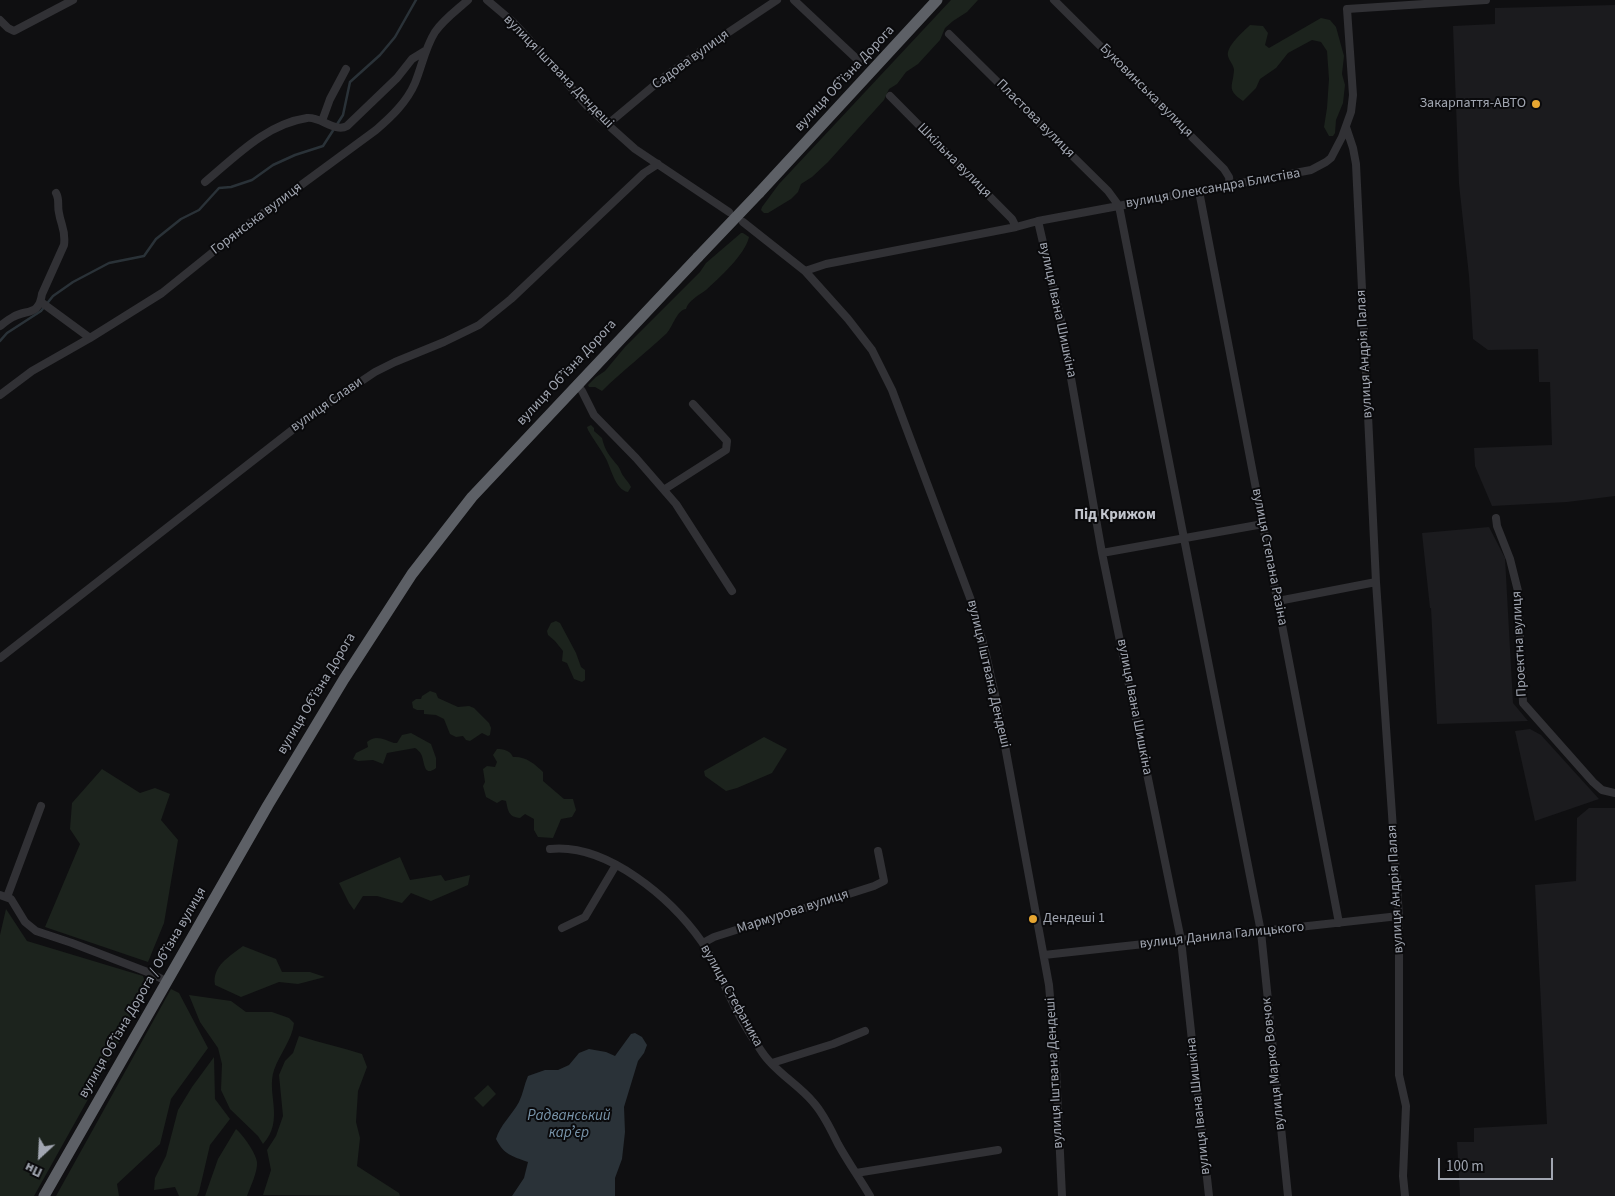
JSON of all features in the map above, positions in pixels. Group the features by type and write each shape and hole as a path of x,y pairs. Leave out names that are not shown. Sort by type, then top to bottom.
{"highway":[{"name":"вулиця Обʼїзна Дорога","path":"268,805 344,678 417,567 472,497 759,193 937,0"},
{"name":"вулиця Обʼїзна Дорога / Обʼїзна вулиця","path":"44,1196 268,805"}],"street":[{"path":"0,20 14,31 73,0"},
{"name":"Горянська вулиця","path":"0,395 32,371 90,338 162,293 244,227 388,120 410,94 425,51 436,32 445,20 468,0"},
{"name":"вулиця Іштвана Дендеші","path":"487,0 513,22 588,107 636,149 729,212"},
{"name":"Садова вулиця","path":"608,124 670,73 777,0"},
{"path":"794,0 860,62"},
{"name":"Буковинська вулиця","path":"1054,0 1224,169 1229,177 1230,186"},
{"name":"вулиця Олександра Блистіва","path":"805,271 836,262 1016,227 1038,221 1300,174 1319,167 1331,158 1351,112 1353,95 1347,9 1447,1 1486,0"},
{"name":"Пластова вулиця","path":"949,34 1108,191 1119,206"},
{"path":"204,182 257,138 287,124 309,118 343,129 397,78 412,59 425,51"},
{"path":"322,121 330,99 346,69"},
{"name":"Шкільна вулиця","path":"890,96 1012,219 1016,227"},
{"name":"вулиця Андрія Палая","path":"1346,127 1356,164 1376,582 1399,916 1399,1076 1406,1106 1403,1176 1405,1196"},
{"name":"вулиця Слави","path":"0,658 314,413 352,386 395,362 444,342 485,321 511,299 644,173 658,164"},
{"name":"вулиця Степана Разіна","path":"1199,191 1339,923"},
{"path":"0,326 14,316 36,309 41,302 42,294 64,245 65,238 59,214 59,198 56,193"},
{"name":"вулиця Марко Вовчок","path":"1119,206 1261,932 1288,1196"},
{"name":"вулиця Івана Шишкіна","path":"1038,221 1060,316 1102,553 1181,940 1209,1196"},
{"name":"вулиця Іштвана Дендеші","path":"743,222 805,271 854,326 872,350 892,390 979,623 992,678 1052,1006 1062,1196"},
{"path":"41,302 90,338"},
{"path":"577,384 594,415 664,489 700,540 732,591"},
{"path":"664,489 726,450 728,446 727,441 693,404"},
{"name":"Проектна вулиця","path":"1496,518 1497,526 1510,559 1518,591 1523,703 1593,782 1602,790 1615,793"},
{"path":"1102,553 1263,524"},
{"path":"1278,601 1376,582"},
{"path":"41,806 4,896 13,902 25,922 43,935 72,943 166,981"},
{"name":"вулиця Стефаника","path":"550,850 560,848 582,852 616,865 658,894 690,928 703,944 743,1023 763,1055 818,1107 870,1196"},
{"name":"Мармурова вулиця","path":"703,944 714,937 874,886 884,881 878,851"},
{"path":"562,928 585,917 616,865"},
{"name":"вулиця Данила Галицького","path":"1044,955 1399,916"},
{"path":"772,1063 834,1044 865,1030"},
{"path":"856,1172 998,1150"}],"shaded area":[{"path":"951,0 978,0 967,12 945,28 940,40 918,64 906,72 897,84 889,89 884,100 828,162 812,177 801,184 798,192 791,199 768,213 764,213 761,210 762,207 779,184"},
{"path":"1615,5 1615,496 1567,502 1492,506 1475,466 1474,448 1552,445 1550,382 1539,382 1538,349 1488,350 1473,339 1469,276 1459,184 1453,26 1495,24 1495,8"},
{"path":"1321,18 1330,20 1336,27 1344,56 1342,74 1345,85 1343,103 1336,120 1333,136 1329,136 1324,127 1329,79 1327,51 1321,42 1312,40 1288,53 1276,68 1260,79 1256,88 1243,101 1232,90 1234,68 1228,56 1232,44 1250,25 1263,26 1268,33 1265,45 1269,48"},
{"path":"741,233 749,237 747,244 737,259 706,290 691,301 686,309 680,312 667,333 602,391 595,387 589,387 588,385 605,371 625,347 700,272 706,263"},
{"path":"591,425 594,431 602,438 608,453 631,487 628,492 617,483 605,457 588,430 587,427"},
{"path":"1489,527 1505,558 1513,703 1528,721 1437,724 1431,608 1422,533"},
{"path":"556,621 560,623 576,653 581,667 585,670 585,680 582,682 574,679 567,663 562,661 563,651 548,635 547,631 551,623"},
{"path":"430,691 436,693 438,698 458,707 469,706 474,708 489,723 491,728 490,735 482,733 470,741 466,740 463,736 456,737 450,734 444,719 436,715 424,714 424,710 413,708 412,702 416,699 421,699 422,696"},
{"path":"1530,729 1541,735 1599,799 1535,821 1515,731"},
{"path":"411,733 431,744 436,758 436,768 432,771 427,770 421,754 415,748 387,753 383,764 373,760 358,761 353,759 356,753 368,747 367,742 374,738 397,743 402,735"},
{"path":"764,737 787,749 772,773 726,791 705,776 704,771"},
{"path":"497,749 506,750 513,757 525,759 533,763 543,772 543,781 564,799 573,799 576,810 572,817 561,819 553,838 538,837 534,830 534,819 525,814 520,818 513,816 509,813 506,801 502,800 497,803 486,797 483,786 485,782 483,769 487,766 495,767 497,762 493,755"},
{"path":"102,769 140,793 155,788 170,794 161,820 178,840 164,923 148,962 45,927 80,844 70,829 72,803"},
{"path":"1589,808 1615,808 1615,1196 1460,1196 1457,1142 1474,1142 1474,1128 1547,1124 1535,885 1576,881 1577,818"},
{"path":"400,857 410,880 441,875 445,881 470,875 468,885 431,901 411,893 402,903 377,896 363,896 354,910 339,883"},
{"path":"6,909 27,941 143,976 147,988 106,1067 34,1196 0,1196 0,935"},
{"path":"243,946 276,959 282,972 310,972 325,977 298,984 279,982 241,997 215,985 215,978 216,972 223,962"},
{"path":"171,989 179,993 208,1048 171,1099 160,1144 117,1184 119,1196 56,1196"},
{"path":"189,995 231,1001 246,1012 272,1012 289,1018 294,1023 291,1035 274,1070 272,1079 273,1126 263,1144 258,1136 230,1109 221,1090 222,1064 218,1048 200,1022"},
{"path":"299,1036 362,1054 367,1067 358,1091 356,1122 360,1138 357,1166 399,1193 400,1196 263,1195 271,1170 267,1150 276,1136 283,1116 279,1075 285,1061 293,1053"},
{"path":"214,1057 215,1099 230,1119 210,1145 199,1192 197,1196 179,1196 175,1187 154,1190 155,1178 166,1156 178,1110"},
{"path":"488,1085 496,1094 483,1107 474,1098"},
{"path":"236,1129 249,1144 257,1162 255,1175 247,1196 205,1196 218,1159"}],"water":[{"name":"Радванський карʼєр","path":"635,1033 642,1037 647,1045 638,1061 624,1107 625,1132 622,1159 615,1178 615,1196 512,1196 524,1178 528,1162 505,1152 496,1139 500,1129 519,1102 528,1076 545,1070 558,1070 569,1065 579,1053 589,1049 606,1052 615,1056 631,1034"}],"waterway":[{"path":"0,341 7,333 41,311 53,296 73,282 109,263 144,256 156,239 181,219 199,210 219,188 231,187 252,180 273,165 295,155 323,146 343,115 350,82 380,55 395,37 416,0"}],"place":[{"name":"Закарпаття-АВТО","path":"1536,104"},
{"name":"Дендеші 1","path":"1033,919"}],"district":[{"name":"Під Крижом","path":"1115,516"}]}
